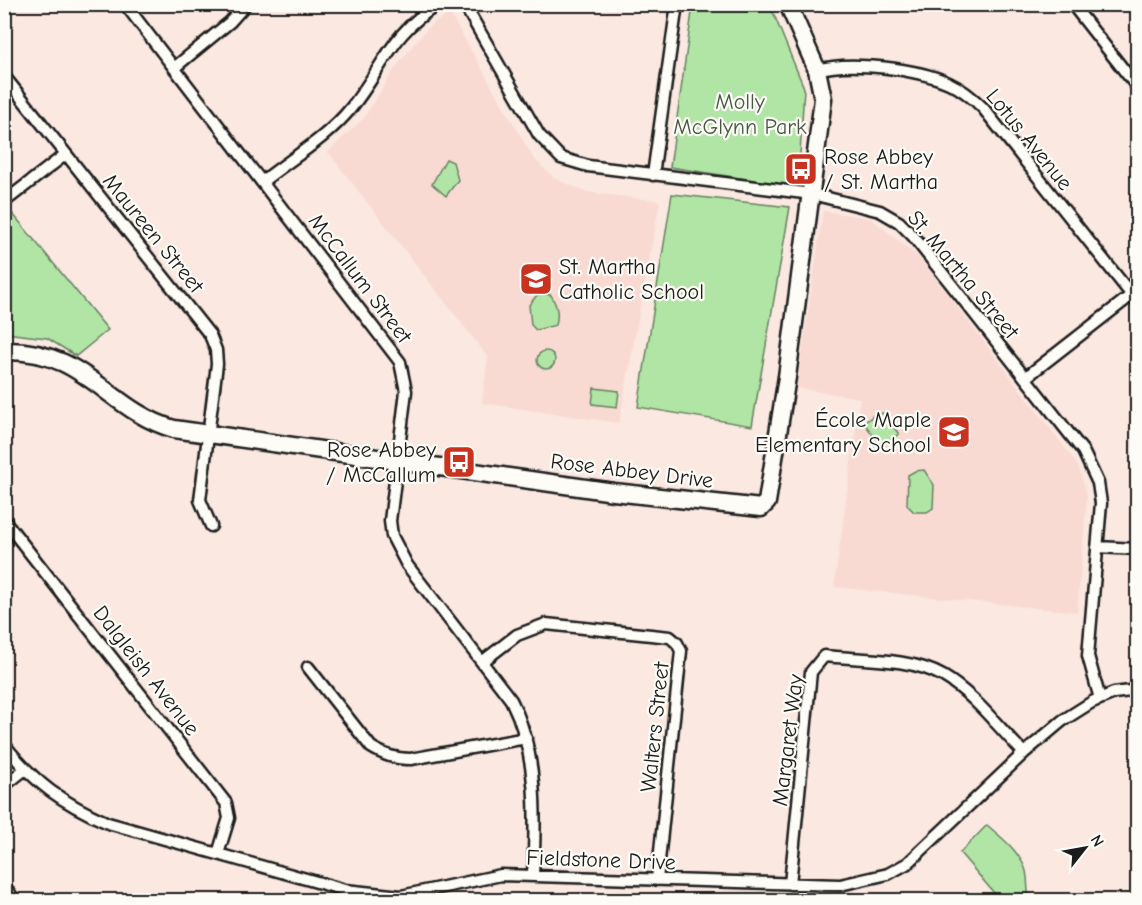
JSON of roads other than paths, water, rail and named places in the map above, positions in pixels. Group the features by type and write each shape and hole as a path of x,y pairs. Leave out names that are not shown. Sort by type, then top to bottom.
{"street":[{"name":"McCallum Street","path":"125,4 263,181 400,363 406,391 390,521 397,550 511,700 526,738 533,768 533,875"},
{"path":"174,68 230,22 246,4"},
{"path":"263,181 341,119 360,97 403,31 439,4"},
{"name":"St. Martha Street","path":"464,4 539,135 561,158 588,166 812,194 880,211 899,222 914,236 1093,468 1101,503 1088,656 1100,699"},
{"path":"652,175 677,4"},
{"name":"Rose Abbey Drive","path":"4,351 38,354 64,362 97,381 131,410 152,423 209,434 614,492 761,508 767,502 812,194 823,99 817,70 788,4"},
{"path":"1072,4 1137,88"},
{"name":"Lotus Avenue","path":"817,70 848,64 937,78 964,91 983,108 1135,296"},
{"name":"Maureen Street","path":"4,76 210,335 216,350 217,364 200,500 211,526"},
{"path":"4,202 66,154"},
{"path":"1025,378 1135,296"},
{"name":"Dalgleish Avenue","path":"4,520 226,803 229,818 218,854"},
{"path":"1097,547 1137,549"},
{"name":"Walters Street","path":"482,662 517,635 546,624 670,637 677,642 681,651 657,880"},
{"name":"Margaret Way","path":"790,884 811,672 824,656 913,665 943,676 973,701 1024,753"},
{"path":"309,667 371,747 397,759 526,738"},
{"name":"Fieldstone Drive","path":"4,744 24,770 50,793 108,823 345,890 371,894 422,894 501,875 840,885 867,881 908,863 1024,753 1062,721 1114,693 1137,690"},
{"path":"4,786 24,770"},
{"path":"4,891 12,900"}],"place":[{"name":"Rose Abbey / St. Martha","path":"801,169"},
{"name":"St. Martha Catholic School","path":"536,279"},
{"name":"École Maple Elementary School","path":"954,432"},
{"name":"Rose Abbey / McCallum","path":"459,462"}],"park label":[{"name":"Molly McGlynn Park","path":"740,114"}]}
